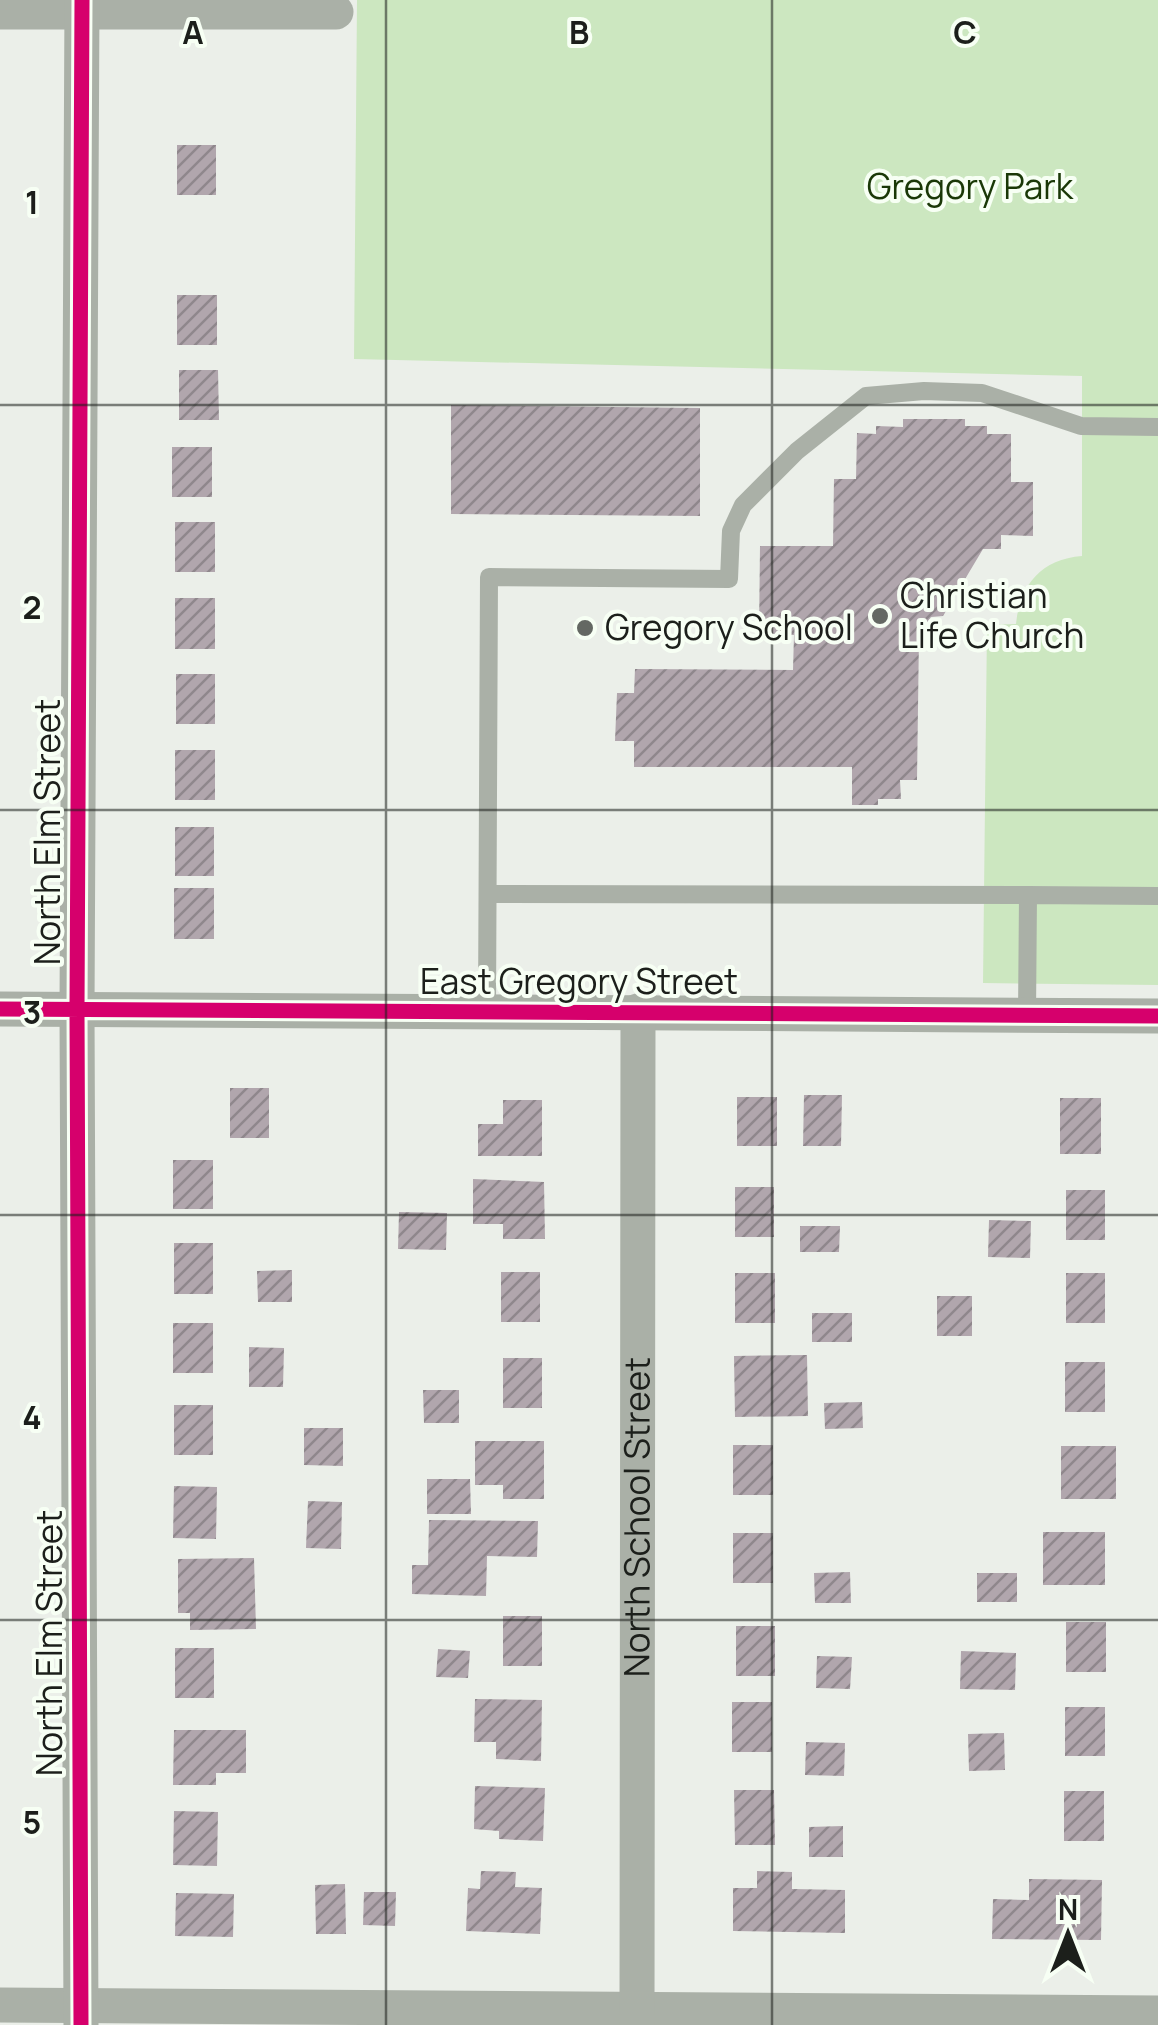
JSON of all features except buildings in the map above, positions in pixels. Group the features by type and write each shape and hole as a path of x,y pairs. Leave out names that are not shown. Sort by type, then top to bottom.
{"street":[{"path":"0,12 82,6 336,12"},
{"name":"North Elm Street","path":"81,2016 78,1010 82,6"},
{"name":"East Gregory Street","path":"0,1009 1158,1016"},
{"name":"North School Street","path":"637,2016 638,1012"},
{"path":"0,2005 81,2016 1158,2013"}],"lane":[{"path":"487,1011 489,577 729,578 731,531 743,505 847,408 871,395 924,391 982,394 1081,426 1158,427"},
{"path":"488,894 1158,896"},
{"path":"1028,894 1028,1015"}],"green space":[{"name":"Gregory Park","path":"357,0 1158,0 1158,985 983,983 987,625 1016,624 1022,597 1036,576 1055,562 1082,556 1082,376 354,359"}],"cycle path":[{"path":"81,2025 77,1010 82,0"},
{"path":"0,1009 1158,1016"}],"place":[{"name":"Christian Life Church","path":"880,616"},
{"name":"Gregory School","path":"585,628"}]}
